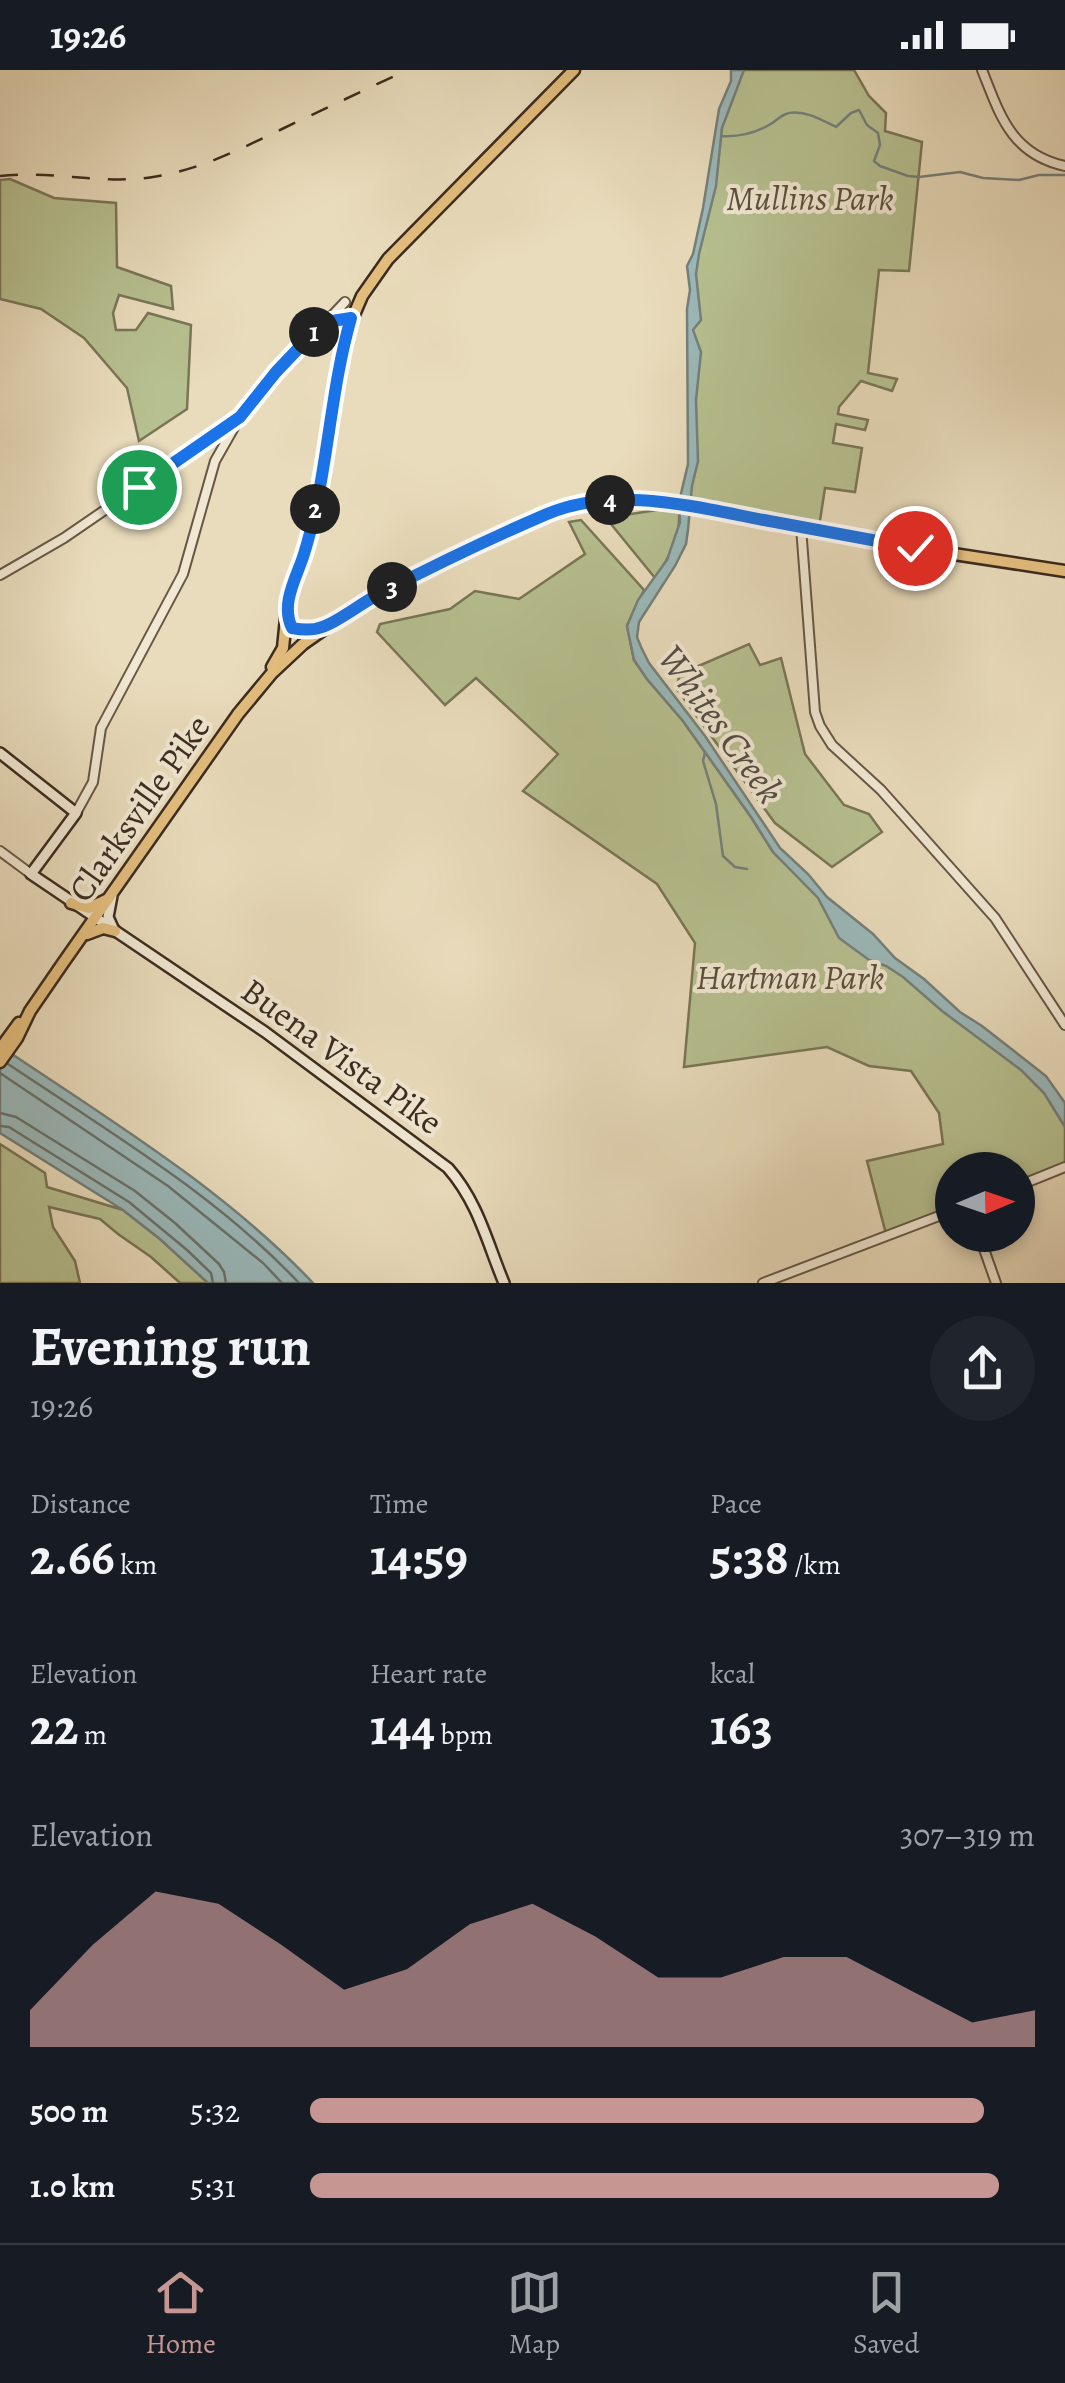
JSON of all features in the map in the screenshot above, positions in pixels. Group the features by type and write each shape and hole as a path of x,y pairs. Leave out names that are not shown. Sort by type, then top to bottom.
{"main road":[{"path":"262,685 284,648 288,599 312,529 351,318 362,296 386,262 574,70"},
{"name":"Clarksville Pike","path":"0,1062 30,1012 238,714 303,644 357,606 394,586 556,511 604,500 706,508 1065,572"},
{"path":"287,614 303,644"},
{"path":"292,628 326,627"},
{"path":"0,753 76,813 31,874"},
{"path":"67,806 68,824"},
{"path":"50,850 42,873 52,889"},
{"name":"Buena Vista Pike","path":"31,874 323,1074 448,1168 461,1182 480,1216 504,1283"},
{"path":"71,902 90,907 114,892"},
{"path":"114,892 108,918 115,931"},
{"path":"71,902 82,916 82,937 97,929 115,931"},
{"name":"Clarksville Pike","path":"0,1048 14,1036"}],"street":[{"path":"982,70 1011,135 1041,158 1065,166"},
{"path":"76,813 93,782 99,732 183,574 216,462 239,420 293,352 346,302"},
{"path":"321,328 332,321 351,318"},
{"path":"0,574 64,538 239,420"},
{"path":"801,527 820,726 832,745 884,793 995,918 1065,1025"},
{"path":"0,851 31,874"},
{"path":"1035,1179 1065,1167"},
{"path":"763,1283 935,1217"},
{"path":"985,1252 996,1283"}],"green space":[{"name":"Mullins Park","path":"740,70 854,70 869,96 886,113 885,131 922,142 909,271 879,270 868,373 897,379 892,391 861,381 839,407 838,414 868,420 865,430 836,424 833,443 862,448 855,492 825,488 819,527 688,505 694,266 720,131"},
{"path":"10,179 54,198 116,203 117,267 171,286 173,309 119,295 113,313 116,330 136,330 148,313 191,325 187,409 139,441 127,388 84,338 41,309 0,299 0,180"},
{"path":"663,509 679,512 678,530 655,578 606,518"},
{"name":"Hartman Park","path":"581,520 644,590 627,626 634,660 683,721 773,852 996,1044 1050,1098 1065,1123 1065,1163 1035,1176 1035,1152 935,1152 935,1215 886,1234 867,1161 943,1144 939,1113 911,1071 869,1066 827,1047 684,1067 695,943 657,884 523,791 558,754 476,678 445,705 377,632 380,624 450,609 475,591 519,599 585,554 569,522"},
{"path":"749,644 760,665 781,658 805,754 844,805 869,814 882,832 832,867 775,823 676,688 680,674"},
{"path":"0,1144 45,1173 47,1187 123,1210 208,1283 180,1283 100,1219 49,1207 53,1227 75,1261 80,1283 0,1283"}],"water":[{"path":"731,70 744,70 722,128 716,186 696,274 701,320 693,330 701,352 696,400 698,461 686,544 639,622 637,637 649,663 705,736 780,848 895,958 1046,1076 1065,1103 1065,1127 1044,1093 1021,1070 903,977 869,960 839,938 818,898 773,852 683,721 634,660 627,626 638,600 667,560 680,522 679,502 688,464 687,266 693,254 719,109 731,81"},
{"path":"0,1046 203,1186 313,1283 208,1283 123,1210 0,1133"}],"waterway":[{"path":"721,136 752,132 795,112 836,127 859,110 867,125 878,133 880,145 874,161 908,176 960,172 1019,180 1065,175"},
{"name":"Whites Creek","path":"705,752 703,761 716,804 723,856 735,867 747,869"}],"railway":[{"path":"0,176 134,179 170,174 235,151 407,70"}],"route":[{"path":"139,487 240,417 314,332 332,321 351,318 312,529 288,599 287,614 292,628 326,627 394,586 520,526 562,509 600,501 637,500 706,508 915,548"}]}
